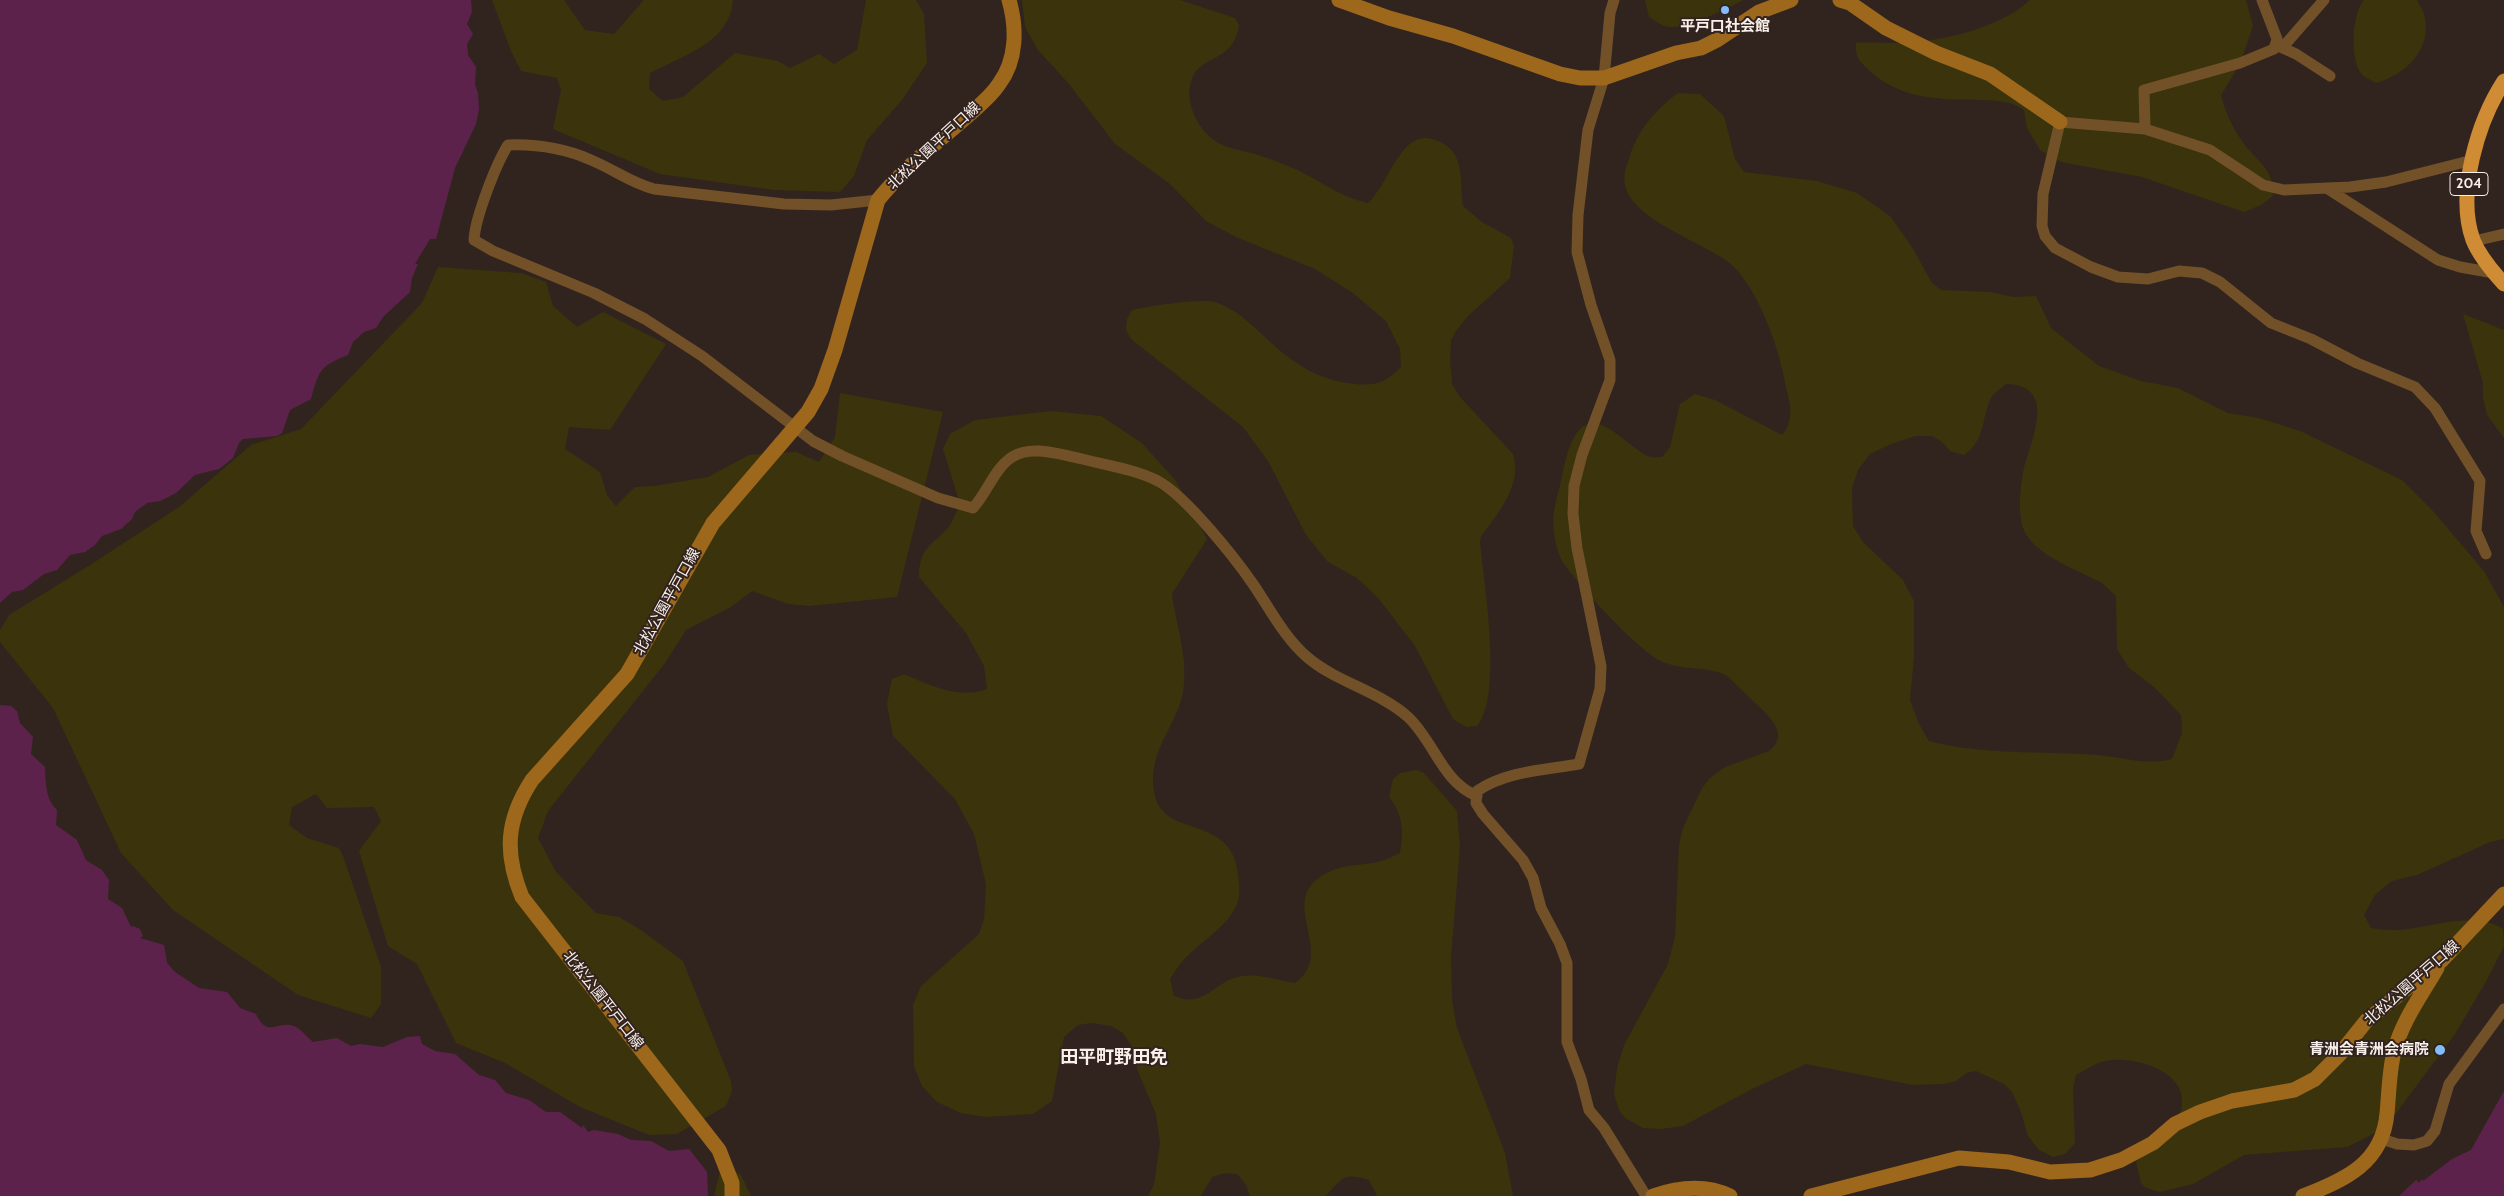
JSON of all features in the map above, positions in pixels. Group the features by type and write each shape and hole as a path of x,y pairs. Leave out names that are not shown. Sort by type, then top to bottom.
{"highway":[{"name":"204","path":"2499,279 2474,241 2468,206 2476,140 2484,119 2504,81"}],"main road":[{"name":"北松公園平戸口線","path":"732,1196 732,1183 720,1150 522,897 512,873 509,851 513,817 520,798 532,780 627,674 697,547 713,522 796,428 821,389 835,350 878,200 893,182 981,104 999,84 1013,53 1014,15 1009,0"},
{"path":"1339,0 1389,18 1454,36 1560,74 1580,78 1604,78 1676,52 1701,48 1717,40 1759,12 1791,0"},
{"path":"1840,0 1850,3 1886,28 1936,53 1990,74 2060,122"},
{"name":"北松公園平戸口線","path":"1812,1196 1959,1158 2009,1162 2050,1172 2090,1170 2121,1160 2153,1143 2175,1124 2200,1112 2232,1101 2294,1090 2315,1079 2339,1055 2367,1020 2441,961 2504,894"},
{"path":"2303,1196 2357,1170 2369,1159 2382,1139 2387,1117 2396,1047 2407,1016 2441,961"},
{"path":"1653,1196 1670,1190 1691,1188 1716,1189 1730,1196"}],"street":[{"path":"1614,0 1610,13 1604,78 1588,130 1578,215 1577,252 1591,305 1610,360 1610,380 1582,456 1574,486 1573,514 1577,548 1600,657 1600,689 1579,764 1523,773 1489,783 1477,791 1476,802 1482,814 1523,860 1533,878 1541,908 1560,944 1567,963 1567,1042 1581,1079 1589,1110 1604,1128 1646,1196"},
{"path":"2262,0 2280,46 2330,76"},
{"path":"2145,129 2144,90 2240,63 2274,49 2280,46 2324,0"},
{"path":"2473,160 2386,182 2328,189 2284,190 2263,185 2210,150 2145,129 2060,122 2043,194 2042,226 2045,236 2055,248 2091,267 2118,277 2148,279 2179,271 2202,273 2220,282 2272,323 2311,338 2357,363 2415,387 2435,408 2480,481 2476,531 2486,554"},
{"path":"878,200 830,205 784,204 654,189 639,185 591,160 568,152 528,144 508,145 490,185 474,231 474,240 493,251 594,293 645,319 702,356 814,441 842,456 938,498 973,508 996,474 1010,459 1022,452 1052,452 1127,470 1158,481 1172,491 1225,547 1293,642 1308,658 1408,717 1454,780 1468,793 1476,796"},
{"path":"2328,189 2438,260 2499,279"},
{"path":"2474,241 2504,234"},
{"path":"2382,1139 2397,1144 2414,1145 2427,1141 2435,1131 2449,1084 2504,1009"}],"shaded area":[{"path":"0,0 471,0 472,12 467,24 473,34 467,44 468,55 476,67 475,85 478,93 479,109 476,124 455,168 436,239 430,239 415,264 418,264 412,278 410,292 383,317 376,328 364,332 353,342 348,355 332,362 322,370 316,381 311,399 290,410 282,433 277,436 243,439 239,443 233,458 219,469 195,475 176,493 160,501 147,503 135,512 132,519 121,529 102,536 95,545 85,552 70,555 57,570 44,574 23,590 12,592 0,603"},
{"path":"492,0 564,0 585,30 614,34 644,0 733,0 730,15 714,38 690,54 650,73 649,89 663,101 683,97 735,53 778,61 790,68 819,54 834,64 857,50 866,0 916,0 924,14 927,63 902,100 867,140 854,176 840,192 774,190 660,174 553,129 561,90 557,78 521,71 511,51"},
{"path":"1022,0 1180,0 1235,18 1239,25 1231,46 1196,71 1190,87 1189,96 1194,114 1198,123 1210,137 1228,147 1287,165 1344,195 1368,203 1376,195 1404,149 1413,142 1423,138 1435,140 1448,147 1457,159 1463,206 1482,222 1511,238 1514,246 1510,278 1468,316 1451,340 1452,384 1460,397 1513,454 1515,465 1515,476 1507,498 1481,536 1480,543 1490,638 1490,665 1489,690 1485,711 1477,726 1466,727 1453,719 1415,646 1379,599 1357,578 1328,562 1306,535 1268,461 1243,427 1131,339 1126,330 1127,319 1132,310 1187,302 1215,302 1232,310 1302,367 1332,380 1354,384 1374,384 1390,377 1401,367 1400,349 1386,321 1353,293 1315,269 1236,237 1206,221 1170,184 1115,144 1069,84 1038,50 1025,27"},
{"path":"1645,0 1743,0 1699,21 1667,27 1649,17"},
{"path":"2030,0 2246,0 2253,26 2240,64 2221,95 2229,119 2238,136 2263,165 2271,178 2273,196 2261,205 2244,212 2142,177 2061,162 2040,150 2027,128 2024,110 2014,104 1936,98 1909,93 1883,81 1871,72 1857,56 1856,43 1914,42 1950,37 2002,19"},
{"path":"2364,0 2417,0 2425,18 2426,30 2420,51 2405,68 2376,83 2361,74 2355,56 2355,24 2360,6"},
{"path":"1678,93 1700,94 1724,116 1735,159 1744,172 1817,181 1857,193 1890,216 1912,247 1932,283 1941,290 1990,292 2014,297 2036,296 2051,328 2099,366 2141,381 2178,388 2228,413 2259,418 2300,431 2402,480 2433,511 2484,571 2504,607 2504,839 2490,842 2417,875 2392,881 2375,895 2364,915 2371,928 2388,930 2464,921 2491,923 2503,929 2504,946 2487,980 2455,1034 2391,1120 2375,1133 2347,1147 2244,1155 2193,1184 2160,1192 2146,1188 2141,1183 2136,1162 2174,1124 2181,1110 2182,1097 2178,1086 2171,1077 2160,1070 2135,1061 2111,1060 2102,1062 2076,1075 2073,1088 2075,1143 2065,1154 2053,1157 2039,1150 2028,1136 2021,1112 2012,1092 2004,1084 1976,1071 1966,1073 1956,1081 1944,1084 1913,1085 1806,1064 1754,1088 1683,1126 1661,1129 1643,1128 1625,1118 1619,1110 1614,1094 1617,1068 1624,1045 1668,964 1675,937 1679,844 1683,828 1702,788 1710,778 1725,767 1769,751 1778,738 1777,731 1770,717 1726,675 1711,670 1671,665 1653,656 1640,646 1594,601 1570,572 1561,559 1555,539 1553,521 1556,500 1567,455 1573,439 1582,427 1588,424 1604,426 1644,454 1651,457 1662,457 1670,447 1680,404 1695,394 1715,400 1782,435 1789,421 1789,401 1772,334 1758,302 1741,275 1721,257 1672,230 1641,210 1631,198 1625,185 1624,178 1632,149 1648,122","holes":["2006,384 2023,387 2033,395 2037,405 2037,419 2023,473 2021,490 2020,514 2024,531 2041,550 2066,566 2102,583 2116,596 2117,649 2129,668 2154,687 2181,715 2182,733 2172,759 2153,762 2097,755 1970,749 1929,741 1919,724 1910,700 1914,657 1914,601 1903,580 1863,542 1853,526 1852,488 1858,470 1870,454 1891,444 1916,436 1932,436 1942,442 1950,451 1964,455 1980,436 1992,396"]},
{"path":"438,267 521,273 546,282 553,306 577,327 603,312 666,344 610,430 569,427 565,449 600,472 607,495 616,506 635,487 654,486 708,477 749,455 796,452 819,462 835,437 840,393 943,412 897,597 809,606 788,604 752,591 731,607 686,630 665,663 548,811 538,838 556,872 596,913 619,917 641,930 683,961 731,1081 732,1091 726,1106 677,1134 649,1135 580,1107 505,1063 456,1043 417,964 388,946 359,851 381,821 374,807 327,808 316,794 292,807 289,825 307,838 339,848 343,856 381,967 381,1004 371,1018 298,995 173,910 121,853 53,708 0,642 0,630 9,615 179,507 251,445 301,429 422,303"},
{"path":"2463,314 2504,330 2504,438 2487,415 2483,398 2483,383"},
{"path":"1051,411 1101,416 1142,443 1176,481 1207,539 1172,594 1183,650 1184,684 1182,698 1155,761 1153,775 1154,791 1160,807 1170,817 1210,834 1223,842 1233,854 1238,874 1239,893 1237,904 1229,918 1187,956 1170,979 1174,996 1184,999 1200,998 1234,978 1249,975 1295,983 1306,971 1311,958 1311,944 1305,915 1305,901 1309,888 1320,877 1334,870 1378,862 1400,853 1402,831 1400,817 1389,797 1393,779 1400,773 1416,770 1424,773 1457,811 1460,847 1451,957 1452,1000 1457,1028 1505,1153 1513,1196 1377,1196 1369,1180 1349,1177 1340,1181 1326,1196 1250,1196 1246,1185 1237,1174 1225,1173 1212,1177 1201,1196 1148,1196 1154,1185 1160,1143 1156,1114 1137,1069 1136,1053 1123,1033 1111,1026 1092,1023 1078,1025 1064,1037 1052,1101 1033,1114 986,1117 961,1113 937,1102 922,1086 914,1066 913,1005 921,986 979,934 984,919 986,884 974,834 955,799 893,736 887,704 892,679 904,674 955,692 966,693 987,689 984,666 966,633 919,577 921,559 924,552 950,525 960,504 943,449 950,434 975,420"},
{"path":"0,705 11,706 17,711 20,723 33,737 31,754 45,767 48,796 57,810 56,825 77,840 86,860 102,870 109,880 108,899 122,908 131,927 140,929 143,936 140,938 164,945 167,963 175,972 199,988 227,992 240,1008 256,1014 265,1026 294,1026 313,1042 337,1038 351,1046 360,1044 383,1047 407,1037 420,1036 422,1044 435,1051 455,1054 479,1075 495,1080 506,1093 529,1100 546,1112 560,1112 582,1128 583,1125 588,1132 594,1130 618,1134 631,1140 651,1141 669,1151 689,1149 707,1172 708,1196 0,1196"},
{"path":"2504,1091 2504,1196 2399,1196 2416,1180 2419,1183 2422,1179 2423,1181 2452,1159 2471,1150"},
{"path":"733,1170 741,1175 751,1196 714,1196 720,1171"}],"place":[{"name":"平戸口社会館","path":"1725,10"},
{"name":"青洲会青洲会病院","path":"2440,1050"}],"district":[{"name":"田平町野田免","path":"1114,1058"}]}
